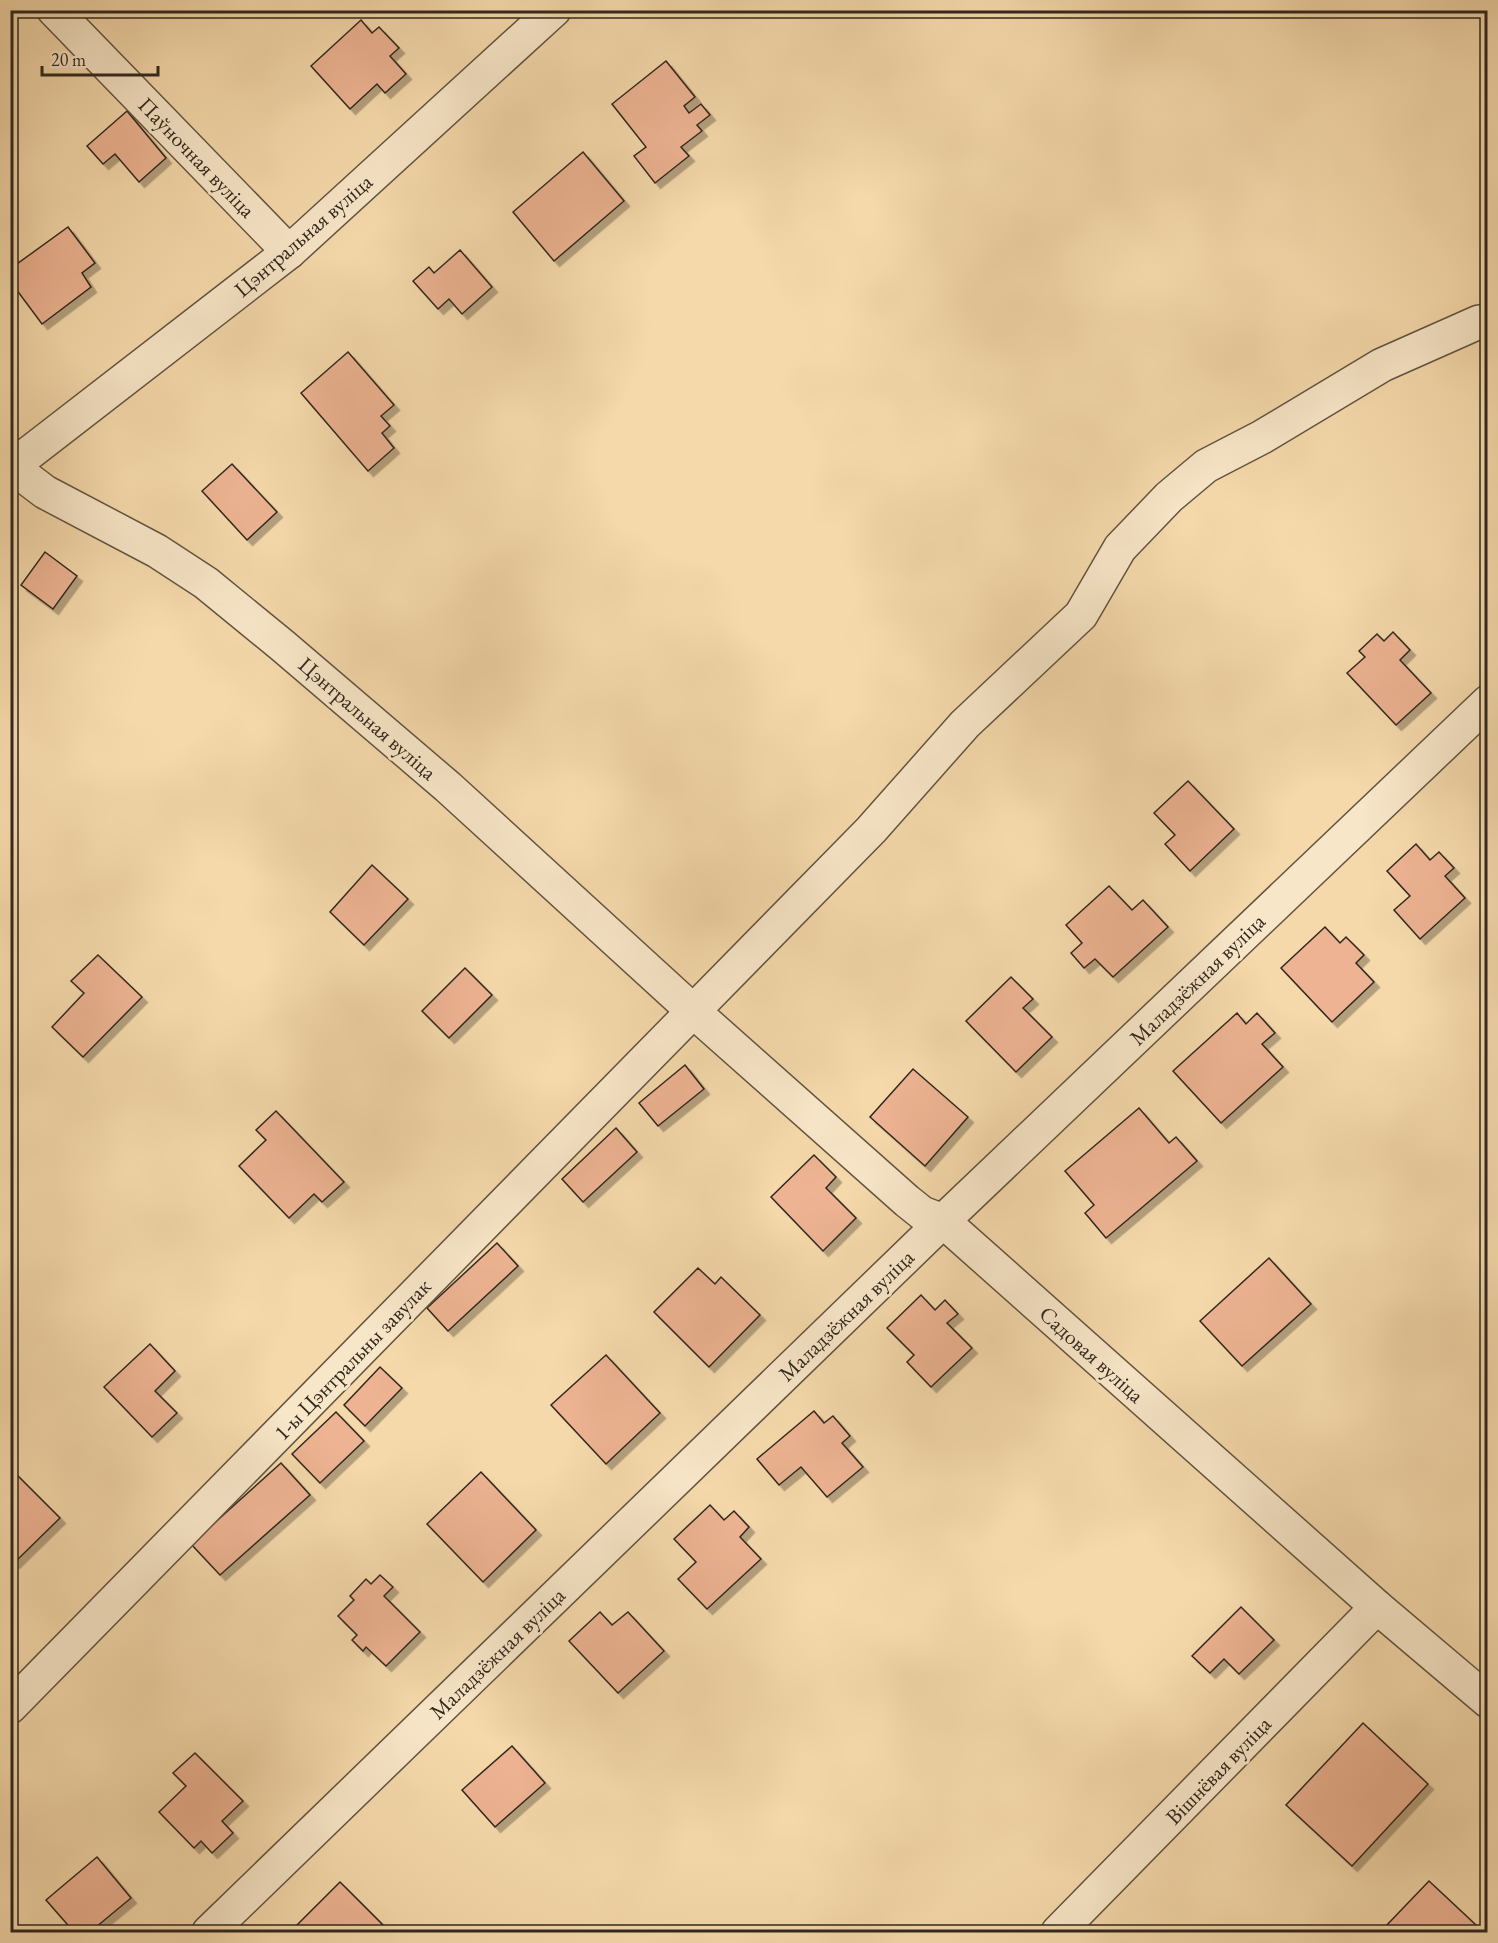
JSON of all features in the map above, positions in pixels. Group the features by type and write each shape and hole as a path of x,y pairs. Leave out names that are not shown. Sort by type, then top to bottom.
{"street":[{"name":"Паўночная вуліца","path":"54,10 289,252"},
{"name":"Цэнтральная вуліца","path":"554,10 289,252 11,468 45,492 157,550 206,583 448,787 693,1011"},
{"name":"1-ы Цэнтральны завулак","path":"10,1707 871,830 965,724 1081,615 1120,548 1169,497 1206,466 1262,437 1382,365 1479,322"},
{"name":"Маладзёжная вуліца","path":"209,1932 943,1221 1488,702"},
{"name":"Садовая вуліца","path":"693,1011 907,1201 922,1213 943,1221 1377,1607 1488,1701"},
{"name":"Вішнёвая вуліца","path":"1059,1932 1377,1607"}],"building":[{"path":"361,20 372,33 379,27 399,48 390,56 406,74 385,93 377,84 350,109 311,66"},
{"path":"666,61 695,97 684,106 689,113 701,104 710,115 697,125 702,131 681,147 689,156 655,183 634,156 646,147 612,104"},
{"path":"127,111 166,158 139,182 115,154 103,164 87,146"},
{"path":"583,152 624,201 554,261 513,212"},
{"path":"68,227 95,263 82,273 91,287 42,324 10,281 10,269"},
{"path":"460,250 492,287 462,314 449,299 438,309 413,281 429,267 434,273"},
{"path":"348,352 394,405 381,416 390,426 382,433 394,448 368,471 301,393"},
{"path":"232,464 277,512 247,540 202,491"},
{"path":"45,552 77,576 53,609 21,585"},
{"path":"1393,632 1410,650 1400,660 1431,693 1396,725 1347,673 1365,657 1359,651 1377,634 1384,641"},
{"path":"1188,781 1234,829 1190,871 1165,844 1175,835 1154,813"},
{"path":"1416,844 1430,860 1439,852 1454,868 1445,876 1465,898 1420,939 1394,910 1410,896 1387,871"},
{"path":"372,865 408,899 364,945 330,912"},
{"path":"1109,886 1132,910 1143,900 1168,927 1113,977 1095,959 1084,968 1071,953 1082,943 1066,925"},
{"path":"1325,927 1340,943 1346,937 1364,955 1356,963 1374,982 1332,1022 1281,968"},
{"path":"98,955 142,997 83,1057 52,1027 84,993 71,981"},
{"path":"465,968 492,995 449,1038 422,1011"},
{"path":"1011,977 1033,999 1023,1008 1052,1037 1016,1072 966,1021"},
{"path":"1237,1013 1246,1024 1257,1013 1275,1033 1262,1044 1283,1067 1221,1123 1173,1071"},
{"path":"685,1065 704,1089 658,1126 639,1103"},
{"path":"913,1069 968,1117 925,1166 870,1117"},
{"path":"1139,1108 1169,1143 1176,1137 1197,1161 1106,1238 1085,1213 1094,1205 1065,1171"},
{"path":"276,1111 344,1182 322,1202 314,1194 289,1218 239,1166 266,1140 256,1130"},
{"path":"616,1128 637,1152 583,1202 562,1179"},
{"path":"814,1155 836,1177 826,1188 856,1218 823,1251 771,1197"},
{"path":"497,1243 518,1266 448,1331 427,1308"},
{"path":"1269,1258 1311,1304 1242,1366 1200,1321"},
{"path":"698,1268 715,1284 721,1277 760,1315 709,1367 654,1312"},
{"path":"921,1295 935,1310 945,1300 958,1314 947,1323 972,1348 931,1387 907,1362 914,1355 887,1328"},
{"path":"150,1344 175,1371 155,1391 177,1413 152,1437 104,1387"},
{"path":"606,1355 660,1413 606,1464 551,1405"},
{"path":"380,1367 402,1388 365,1426 344,1405"},
{"path":"814,1411 824,1423 833,1416 850,1436 842,1443 863,1467 827,1497 801,1467 779,1485 757,1459"},
{"path":"336,1412 364,1441 320,1483 292,1454"},
{"path":"281,1463 310,1495 220,1575 191,1544"},
{"path":"10,1468 60,1518 14,1563 10,1559"},
{"path":"481,1472 536,1530 483,1582 427,1524"},
{"path":"710,1505 724,1520 734,1511 749,1527 740,1537 761,1559 707,1609 678,1579 696,1562 674,1539"},
{"path":"380,1575 393,1587 384,1596 420,1632 386,1666 366,1647 363,1651 352,1640 357,1635 338,1616 354,1600 350,1596 366,1579 371,1584"},
{"path":"1241,1607 1274,1640 1239,1674 1224,1659 1210,1673 1192,1656"},
{"path":"600,1612 612,1625 628,1612 664,1651 618,1693 569,1641"},
{"path":"1363,1723 1428,1784 1352,1866 1286,1805"},
{"path":"512,1746 545,1783 495,1827 462,1790"},
{"path":"195,1753 243,1801 222,1821 233,1833 212,1853 201,1841 194,1848 159,1812 186,1786 173,1773"},
{"path":"97,1857 131,1898 90,1932 74,1932 46,1900"},
{"path":"1429,1881 1476,1925 1469,1932 1391,1932 1385,1927"},
{"path":"340,1882 387,1929 383,1932 300,1932 295,1927"}]}
